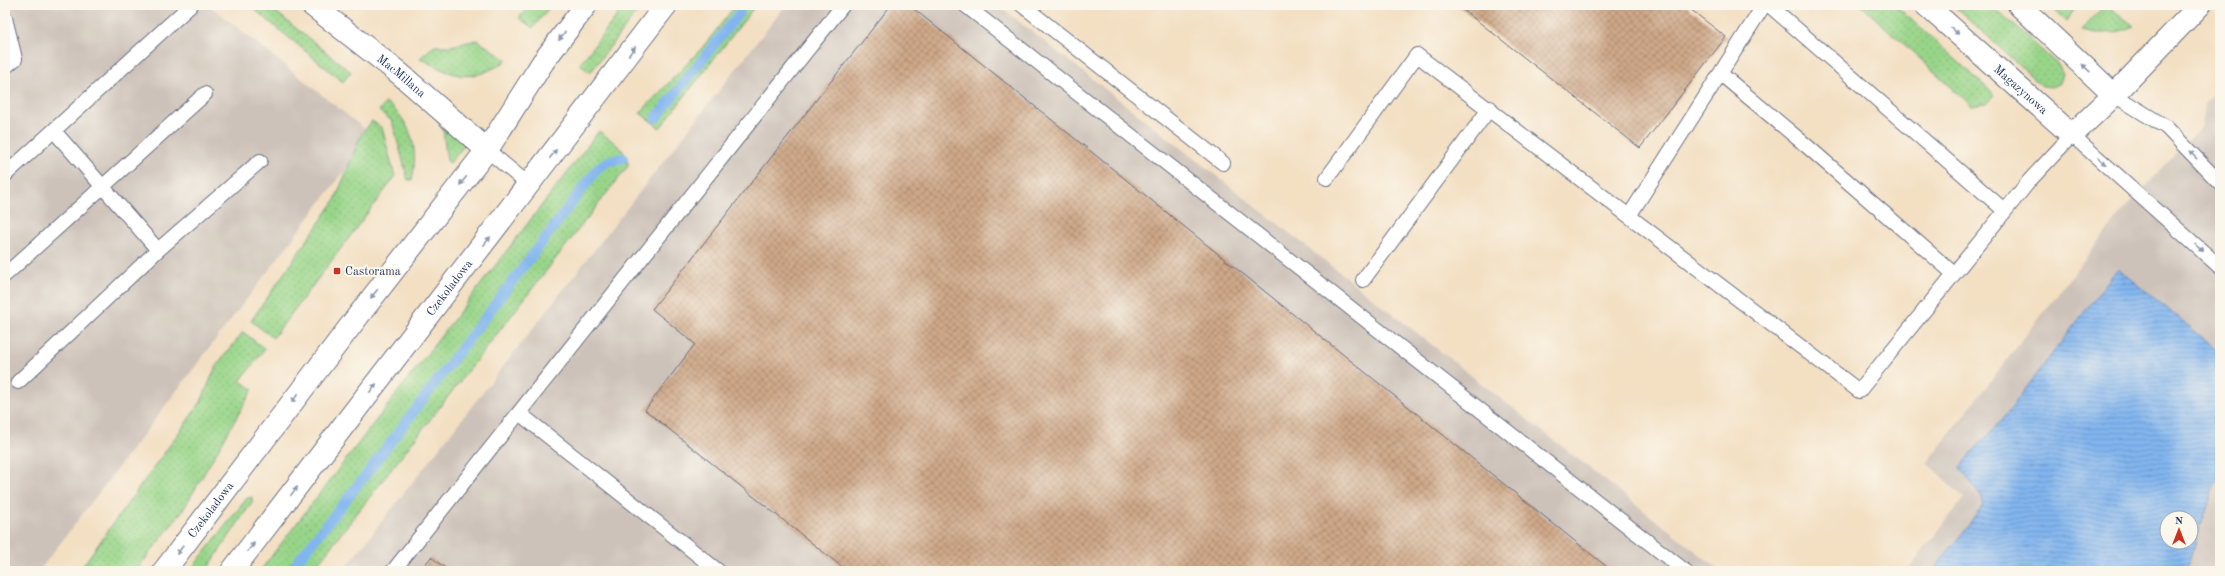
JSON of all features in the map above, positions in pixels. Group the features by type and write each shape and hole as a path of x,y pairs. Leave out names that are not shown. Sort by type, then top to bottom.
{"street":[{"name":"MacMillana","path":"312,5 399,73 487,150"},
{"name":"Czekoladowa","path":"164,571 353,322 487,150 543,62 586,5"},
{"name":"Czekoladowa","path":"232,571 666,5"},
{"name":"Magazynowa","path":"1926,5 2072,135"},
{"path":"2019,5 2114,95"},
{"path":"2072,135 2114,95 2200,5"}],"lane":[{"path":"5,175 191,5"},
{"path":"393,571 843,5"},
{"path":"965,5 1685,571"},
{"path":"1022,5 1223,163"},
{"path":"1629,216 1764,5"},
{"path":"1769,5 2005,211"},
{"path":"5,18 15,59 5,68"},
{"path":"1327,178 1417,55 1490,108 1859,391 2030,180 2072,135 2220,267"},
{"path":"1721,74 1808,147 1954,274"},
{"path":"5,275 205,94"},
{"path":"2114,95 2166,127 2220,183"},
{"path":"1364,280 1490,108"},
{"path":"54,131 158,250"},
{"path":"487,150 529,185"},
{"path":"18,382 158,250 260,161"},
{"path":"519,413 718,571"}],"shaded area":[{"path":"5,5 209,5 372,135 39,571 5,571"},
{"path":"786,5 998,5 1721,571 343,571"},
{"path":"2220,86 2220,571 1907,571 1964,498 1927,463 2124,209 2202,126 2205,104"}],"green space":[{"path":"249,5 267,5 351,72 343,82"},
{"path":"529,5 551,5 533,28 519,18"},
{"path":"625,5 642,5 590,73 580,64"},
{"path":"736,5 756,5 660,128 640,113 702,48"},
{"path":"1861,5 1895,5 1995,95 1986,104 1972,106"},
{"path":"1953,5 1992,5 2059,66 2063,74 2060,83 2051,87 2042,86"},
{"path":"2049,5 2076,5 2067,22"},
{"path":"2108,6 2134,26 2121,31 2108,33 2095,33 2081,30 2102,7"},
{"path":"477,40 507,60 484,73 464,76 443,70 420,58 434,46 451,46"},
{"path":"386,102 402,118 411,137 415,158 412,180 408,180 392,121 379,111"},
{"path":"437,117 466,143 450,163 447,161 443,131"},
{"path":"372,121 382,128 395,177 273,338 251,321 335,200 361,135"},
{"path":"599,131 622,150 628,166 312,571 260,571"},
{"path":"243,332 265,349 240,381 253,389 183,510 136,571 79,571 201,402 216,366"},
{"path":"252,497 252,502 206,571 190,571 247,498"}],"water":[{"path":"2118,268 2220,352 2220,478 2215,484 2199,532 2199,510 2159,510 2159,550 2193,550 2186,571 1933,571 1983,506 1980,494 1959,467 2004,417"}],"building":[{"path":"891,5 909,5 1612,571 847,571 645,410 695,344 652,309"},
{"path":"1457,5 1685,5 1726,37 1640,148"},
{"path":"431,557 449,571 420,571"}],"waterway":[{"path":"656,118 740,12"},
{"path":"290,571 365,476 599,167 609,161 623,158"}],"place":[{"name":"Castorama","path":"337,271"}]}
